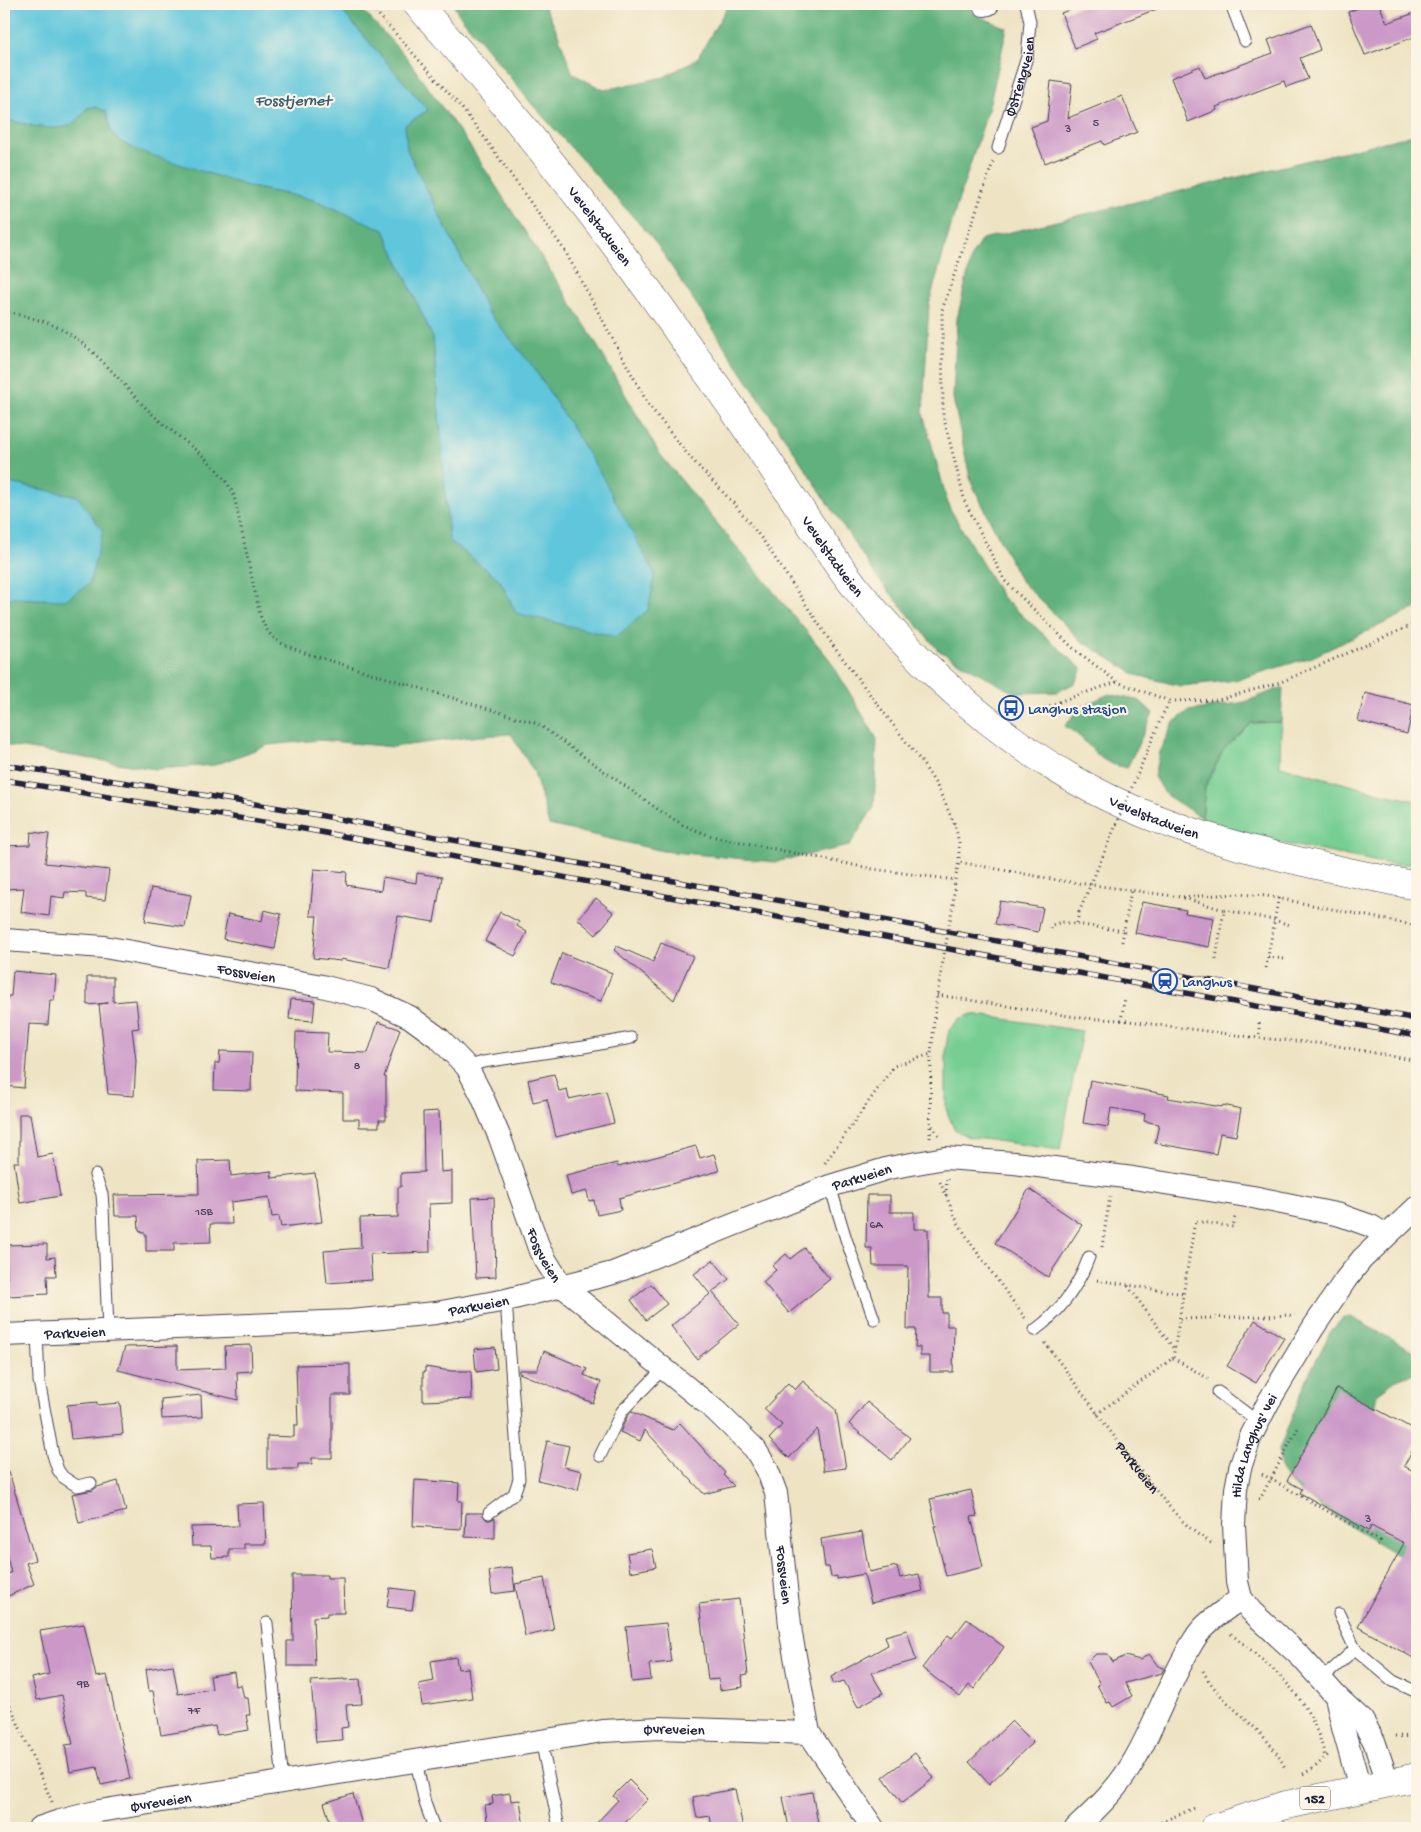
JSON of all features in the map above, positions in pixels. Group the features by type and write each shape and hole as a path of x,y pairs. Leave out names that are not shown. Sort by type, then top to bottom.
{"main road":[{"name":"Vevelstadveien","path":"417,4 478,72 590,211 692,352 858,591 905,644 945,685 1011,739 1041,760 1076,781 1138,812 1202,835 1271,854 1417,886"},
{"name":"152","path":"1214,1828 1282,1806 1417,1776"}],"street":[{"name":"Fossveien","path":"4,940 104,947 322,986 363,997 410,1017 440,1039 467,1067 482,1096 500,1138 540,1252 561,1285 716,1411 755,1449 767,1469 776,1493 790,1634 809,1733 874,1828"},
{"name":"Parkveien","path":"4,1335 350,1320 436,1312 506,1300 613,1273 830,1186 889,1168 948,1158 1014,1163 1133,1178 1254,1197 1340,1215 1371,1226 1386,1235"},
{"name":"Hilda Langhus' vei","path":"1241,1598 1237,1582 1235,1554 1235,1508 1240,1468 1250,1438 1328,1305 1362,1259 1417,1207"},
{"path":"1076,1828 1106,1800 1130,1767 1192,1642 1212,1619 1241,1598 1251,1611 1300,1657 1336,1696 1362,1720 1369,1730 1388,1782"},
{"path":"1336,1696 1360,1788"},
{"name":"Øvreveien","path":"50,1824 102,1820 284,1782 541,1740 603,1732 660,1728 809,1733"}],"lane":[{"name":"Østrengveien","path":"998,148 1027,57 1030,22 1026,4"},
{"path":"1231,4 1245,41"},
{"path":"467,1067 483,1062 631,1038"},
{"path":"95,1175 102,1194 108,1330"},
{"path":"830,1186 874,1320"},
{"path":"1035,1330 1053,1317 1081,1278 1089,1257"},
{"path":"489,1513 514,1494 519,1479 506,1300"},
{"path":"38,1333 41,1393 53,1455 58,1470 63,1478 77,1486 91,1483"},
{"path":"600,1456 622,1411 663,1369"},
{"path":"1215,1386 1258,1422"},
{"path":"1339,1614 1355,1648 1393,1682 1417,1692"},
{"path":"267,1623 284,1782"},
{"path":"1321,1680 1355,1648"},
{"path":"541,1740 559,1828"},
{"path":"416,1761 425,1803 434,1828"}],"path":[{"path":"369,4 461,107 484,137 565,251 648,404 688,455 736,506 765,542 834,647 923,764 937,786 955,825 959,843 959,862 937,995 931,1054 930,1160"},
{"path":"998,148 942,310 943,415 965,502 1006,581 1073,648 1117,682 1170,701 1218,700 1281,682 1417,623"},
{"path":"4,311 58,327 75,338 93,353 151,413 212,466 230,486 234,496 260,615 265,630 280,643 305,653 538,724 656,808 683,825 711,836 873,869 955,880"},
{"path":"1031,713 1117,682"},
{"path":"1076,924 1079,912 1170,701"},
{"path":"959,862 1063,881 1181,897 1224,910 1290,925"},
{"path":"1122,942 1131,890"},
{"path":"1181,897 1238,894 1279,897 1417,926"},
{"path":"1266,968 1279,897"},
{"path":"1216,959 1224,910"},
{"path":"1051,929 1052,925 1062,922 1124,931"},
{"path":"1268,957 1284,959"},
{"path":"937,995 1082,1018 1121,1020 1259,1038 1327,1044 1417,1061"},
{"path":"1121,1020 1125,998"},
{"path":"1259,1023 1259,1038"},
{"path":"806,1196 826,1161 894,1066 931,1054"},
{"name":"Parkveien","path":"930,1160 958,1223 974,1248 1173,1513 1199,1537 1235,1554"},
{"path":"946,1198 947,1174"},
{"path":"1089,1257 1100,1258 1111,1191"},
{"path":"1097,1414 1173,1358 1195,1221 1233,1228 1236,1212"},
{"path":"1081,1278 1184,1294"},
{"path":"1127,1285 1174,1350"},
{"path":"1180,1319 1304,1314"},
{"path":"1173,1358 1215,1386"},
{"path":"1255,1497 1260,1499 1299,1426"},
{"path":"1255,1470 1380,1541 1377,1546"},
{"path":"1212,1619 1262,1658 1289,1686 1314,1722 1325,1758"},
{"path":"1192,1642 1208,1680 1216,1691 1269,1741 1279,1754 1286,1770"},
{"path":"4,1691 50,1824"},
{"path":"1391,1737 1417,1737"}],"green space":[{"path":"336,4 357,4 406,57 472,149 587,328 659,453 830,660 877,739 874,807 849,846 775,862 663,851 549,825 534,772 511,734 470,737 393,747 320,740 268,745 215,765 155,769 4,745 4,599 14,598 77,496 4,482 4,119 43,128 79,119 87,108 95,107 106,111 111,132 251,187 315,200 384,230 433,338 449,540 500,580 516,613 599,471 534,368 488,312 407,150 405,125 428,110"},
{"path":"453,4 543,4 556,29 573,74 604,90 664,77 697,59 727,4 968,4 971,13 1007,28 989,107 956,208 929,304 923,414 949,507 1002,597 1082,669 1075,683 1057,692 1014,693 938,650 877,577 654,240 531,103 458,13"},
{"path":"1417,134 1417,608 1312,657 1236,680 1181,686 1136,675 1080,640 1020,580 971,482 953,398 957,319 972,255 982,239"},
{"path":"1283,687 1281,722 1252,723 1224,749 1205,787 1202,818 1166,795 1154,777 1159,752 1174,722 1189,711 1245,702"},
{"path":"1109,694 1140,701 1153,713 1127,768 1102,759 1080,737 1065,726 1079,708"},
{"path":"1281,722 1280,766 1383,794 1417,801 1417,864 1389,864 1260,839 1202,818 1205,787 1224,749 1252,723"},
{"path":"972,1014 1082,1031 1060,1150 968,1137 954,1129 946,1109 946,1046 949,1030 959,1019"},
{"path":"1351,1317 1417,1353 1417,1372 1399,1378 1377,1394 1373,1415 1413,1538 1417,1541 1417,1566 1351,1527 1315,1502 1293,1486 1281,1470 1279,1450 1308,1376 1331,1331 1342,1319"}],"water":[{"name":"Fosstjernet","path":"4,4 336,4 428,110 405,125 407,150 488,312 534,368 599,471 655,574 648,610 616,637 516,613 500,580 449,540 433,338 384,230 315,200 251,187 139,151 119,141 111,132 106,111 95,107 87,108 75,122 63,127 37,127 4,119"},
{"path":"4,482 77,496 103,531 89,584 65,600 4,599"}],"building":[{"path":"1086,4 1167,5 1094,33 1097,39 1075,48 1061,13"},
{"path":"1369,4 1379,4 1387,23 1417,12 1417,36 1365,55 1348,12"},
{"path":"1311,24 1320,50 1300,58 1308,79 1286,87 1284,81 1216,107 1217,110 1188,122 1171,78 1200,66 1205,78 1273,53 1268,40"},
{"path":"1051,81 1072,84 1068,118 1122,96 1137,132 1104,145 1102,141 1045,163 1031,127 1047,121"},
{"path":"1365,693 1414,705 1407,734 1358,721"},
{"path":"31,832 49,834 45,863 109,870 105,900 86,898 86,893 65,892 64,898 51,896 49,916 21,912 24,888 4,889 4,846 30,845"},
{"path":"314,869 347,872 346,885 381,891 383,877 416,883 417,873 442,877 434,922 398,916 389,968 341,959 341,961 313,958 317,916 310,916"},
{"path":"151,888 191,895 185,927 145,921"},
{"path":"596,898 614,913 596,935 578,919"},
{"path":"1000,901 1043,908 1038,932 995,924"},
{"name":"Langhus","path":"1142,902 1186,910 1185,913 1214,918 1209,947 1135,933"},
{"path":"264,910 281,914 275,949 223,939 228,914 262,921"},
{"path":"500,912 519,922 517,926 527,932 515,956 485,941"},
{"path":"661,943 693,956 674,1000 614,950 617,946 653,962"},
{"path":"562,953 612,973 601,1001 551,982"},
{"path":"13,971 56,975 54,1000 50,1000 48,1025 29,1024 24,1088 4,1086 4,1042 8,996 11,996"},
{"path":"87,977 113,977 113,1002 136,1000 139,1028 132,1029 136,1060 134,1096 108,1094 99,1004 108,1003 87,1005"},
{"path":"291,999 315,1001 313,1021 289,1019"},
{"path":"378,1022 400,1029 384,1077 386,1077 386,1120 379,1120 379,1127 359,1127 359,1119 343,1119 343,1093 295,1091 296,1032 328,1033 327,1052 368,1053"},
{"path":"220,1051 252,1052 251,1091 214,1090 215,1063 219,1063"},
{"path":"554,1074 559,1091 567,1089 569,1099 606,1091 614,1123 556,1137 547,1099 533,1102 528,1080"},
{"path":"1090,1080 1169,1095 1168,1098 1241,1109 1236,1136 1220,1133 1216,1154 1155,1143 1159,1124 1144,1121 1145,1114 1111,1108 1108,1127 1083,1123"},
{"path":"439,1111 441,1172 452,1171 452,1203 429,1204 430,1252 370,1254 372,1280 327,1283 324,1251 361,1248 360,1218 398,1217 398,1187 401,1187 401,1173 424,1172 423,1112"},
{"path":"19,1114 30,1114 37,1157 53,1154 60,1196 20,1203 14,1162 19,1162"},
{"path":"696,1146 700,1158 714,1154 719,1171 619,1198 621,1210 597,1215 594,1200 589,1201 587,1191 571,1195 566,1175 617,1163 618,1167"},
{"path":"230,1160 231,1176 271,1171 272,1178 315,1173 322,1222 281,1227 279,1216 272,1217 269,1197 231,1202 232,1224 210,1224 211,1242 174,1243 174,1251 146,1251 146,1234 139,1230 138,1216 115,1216 114,1195 199,1194 198,1161"},
{"path":"1029,1189 1082,1225 1048,1277 995,1243"},
{"path":"867,1195 890,1195 890,1212 914,1212 914,1229 928,1229 929,1298 942,1298 942,1313 947,1313 947,1326 954,1326 953,1372 930,1372 930,1356 920,1356 920,1347 915,1347 916,1329 907,1329 908,1266 873,1266 872,1248 866,1248"},
{"path":"494,1197 496,1277 476,1278 472,1198"},
{"path":"47,1244 47,1258 55,1257 56,1276 47,1276 48,1294 8,1296 6,1245"},
{"path":"804,1248 830,1279 789,1313 763,1282 776,1270 772,1266 786,1254 790,1259"},
{"path":"713,1260 729,1279 712,1292 739,1324 697,1359 671,1326 710,1294 694,1274"},
{"path":"651,1284 667,1304 646,1320 631,1300"},
{"path":"1255,1320 1284,1338 1256,1383 1227,1366"},
{"path":"251,1345 252,1371 237,1372 238,1400 118,1370 125,1347 177,1346 177,1370 226,1368 225,1346"},
{"path":"495,1347 497,1369 476,1372 474,1349"},
{"path":"544,1351 587,1369 584,1375 601,1382 593,1403 519,1373 519,1370 537,1370"},
{"path":"350,1364 350,1395 332,1395 332,1458 312,1458 312,1464 298,1464 298,1469 267,1469 267,1436 294,1437 294,1425 298,1425 296,1365"},
{"path":"425,1367 451,1371 471,1371 472,1399 423,1401 423,1372 425,1372"},
{"path":"803,1381 836,1410 846,1468 824,1471 817,1429 789,1458 769,1439 782,1425 764,1409 788,1383 795,1390"},
{"path":"1337,1388 1417,1431 1417,1441 1404,1466 1417,1473 1417,1660 1358,1627 1404,1543 1371,1526 1369,1531 1300,1493 1302,1489 1287,1481"},
{"path":"201,1395 202,1417 162,1419 161,1399"},
{"path":"97,1402 97,1405 120,1403 123,1434 71,1439 67,1405"},
{"path":"867,1402 910,1438 892,1460 849,1424"},
{"path":"632,1412 673,1430 680,1423 725,1473 723,1475 734,1486 704,1494 645,1430 640,1441 620,1432 628,1415"},
{"path":"547,1441 569,1446 564,1467 582,1471 578,1490 538,1480"},
{"path":"9,1472 35,1560 26,1563 34,1584 4,1598 4,1575 11,1573 4,1544 4,1473"},
{"path":"415,1480 459,1483 458,1501 462,1501 461,1529 413,1526"},
{"path":"118,1481 126,1511 79,1523 72,1494 93,1490"},
{"path":"971,1490 977,1516 971,1517 983,1567 946,1576 934,1526 936,1526 930,1499"},
{"path":"264,1503 266,1544 244,1544 244,1549 229,1549 229,1557 212,1558 211,1546 192,1546 191,1527 238,1526 237,1504"},
{"path":"466,1513 482,1513 487,1520 495,1518 495,1538 465,1537"},
{"path":"862,1532 869,1572 897,1566 900,1578 919,1574 923,1591 871,1603 864,1574 837,1579 837,1576 831,1577 829,1567 825,1567 821,1539"},
{"path":"652,1549 656,1567 630,1572 627,1553"},
{"path":"512,1567 515,1591 492,1594 489,1571"},
{"path":"292,1575 327,1575 327,1578 343,1578 344,1613 327,1613 327,1616 313,1617 315,1666 287,1666 287,1641 293,1641"},
{"path":"544,1578 554,1630 525,1636 515,1584"},
{"path":"390,1588 415,1591 412,1610 387,1607"},
{"path":"739,1599 748,1675 742,1676 743,1687 720,1690 719,1679 708,1680 699,1604"},
{"path":"967,1619 1004,1647 974,1689 969,1685 960,1697 922,1668 948,1635 952,1638"},
{"path":"666,1623 671,1662 649,1664 651,1680 632,1682 626,1627"},
{"path":"84,1624 96,1677 107,1675 130,1779 101,1785 97,1767 70,1772 65,1745 73,1744 62,1695 37,1700 32,1678 49,1674 40,1631"},
{"path":"907,1630 916,1660 871,1673 883,1693 858,1707 844,1681 834,1684 831,1677 888,1645 885,1636"},
{"path":"1096,1654 1108,1654 1113,1662 1125,1656 1140,1660 1149,1654 1158,1666 1164,1668 1162,1673 1125,1683 1132,1696 1113,1707 1110,1702 1107,1703 1097,1685 1100,1684 1088,1662"},
{"path":"456,1657 458,1669 468,1668 472,1698 422,1705 419,1684 434,1681 431,1661"},
{"path":"173,1665 178,1694 212,1689 210,1676 234,1672 236,1686 241,1685 244,1698 248,1698 250,1715 246,1715 249,1730 217,1735 215,1726 161,1735 153,1691 149,1691 146,1669"},
{"path":"360,1679 362,1704 346,1705 348,1727 341,1728 342,1740 316,1742 311,1681"},
{"path":"1012,1721 1033,1742 989,1784 969,1762"},
{"path":"915,1753 934,1778 902,1803 883,1777"},
{"path":"629,1780 648,1799 620,1828 592,1828 618,1800 613,1796"},
{"path":"735,1789 743,1828 712,1828 710,1816 697,1818 693,1797"},
{"path":"812,1792 819,1828 789,1828 783,1797"},
{"path":"510,1793 511,1801 520,1800 524,1828 488,1828 485,1805 493,1804 492,1796"},
{"path":"353,1794 363,1828 332,1828 324,1803"}],"railway":[{"path":"4,765 155,787 291,810 1417,1019"},
{"path":"4,780 288,826 1417,1036"}],"place":[{"name":"Langhus stasjon","path":"1011,708"},
{"name":"Langhus","path":"1165,981"}]}
